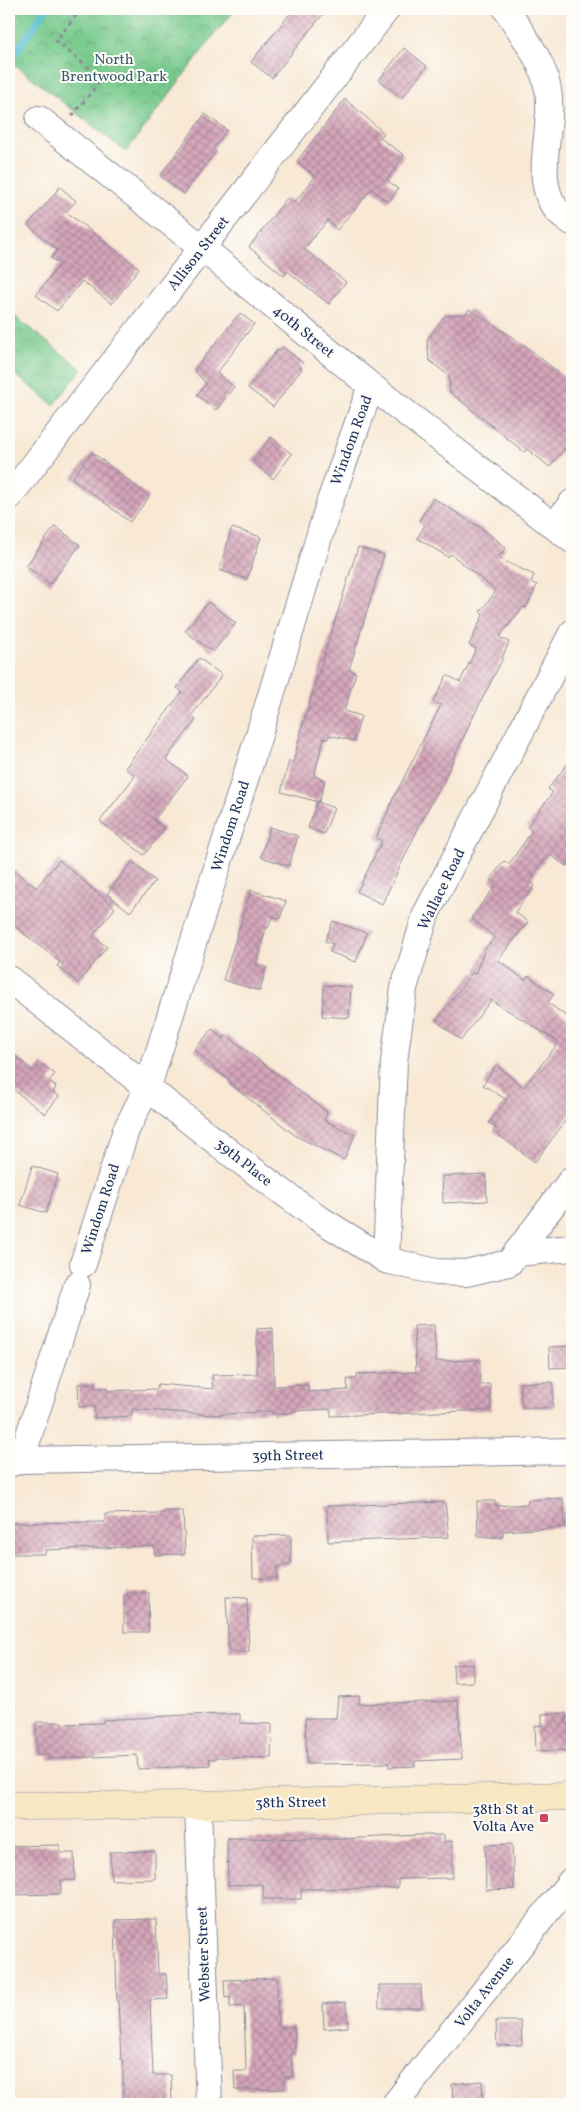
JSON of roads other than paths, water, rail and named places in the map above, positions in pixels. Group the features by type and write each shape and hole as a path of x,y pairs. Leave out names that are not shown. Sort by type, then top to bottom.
{"main road":[{"name":"38th Street","path":"9,1806 572,1796"}],"street":[{"name":"Allison Street","path":"9,497 387,9"},
{"path":"506,9 543,68 550,111 544,177 547,190 557,210 572,222"},
{"name":"40th Street","path":"48,127 201,247 371,386 563,533"},
{"name":"Windom Road","path":"13,1458 80,1274 126,1130 148,1086 258,738 330,501 371,386"},
{"path":"563,533 572,503"},
{"name":"Wallace Road","path":"386,1260 394,1061 404,988 412,954 426,914 572,633"},
{"name":"39th Place","path":"9,979 148,1086 238,1159 315,1216 386,1260 436,1272 466,1273 512,1258 572,1248"},
{"path":"512,1258 572,1179"},
{"name":"39th Street","path":"13,1458 572,1451"},
{"name":"Webster Street","path":"198,1804 209,2104"},
{"name":"Volta Avenue","path":"395,2104 572,1880"}],"waterway":[{"path":"9,62 46,9"}],"place":[{"name":"38th St at Volta Ave","path":"544,1818"}],"park label":[{"name":"North Brentwood Park","path":"114,68"}]}
